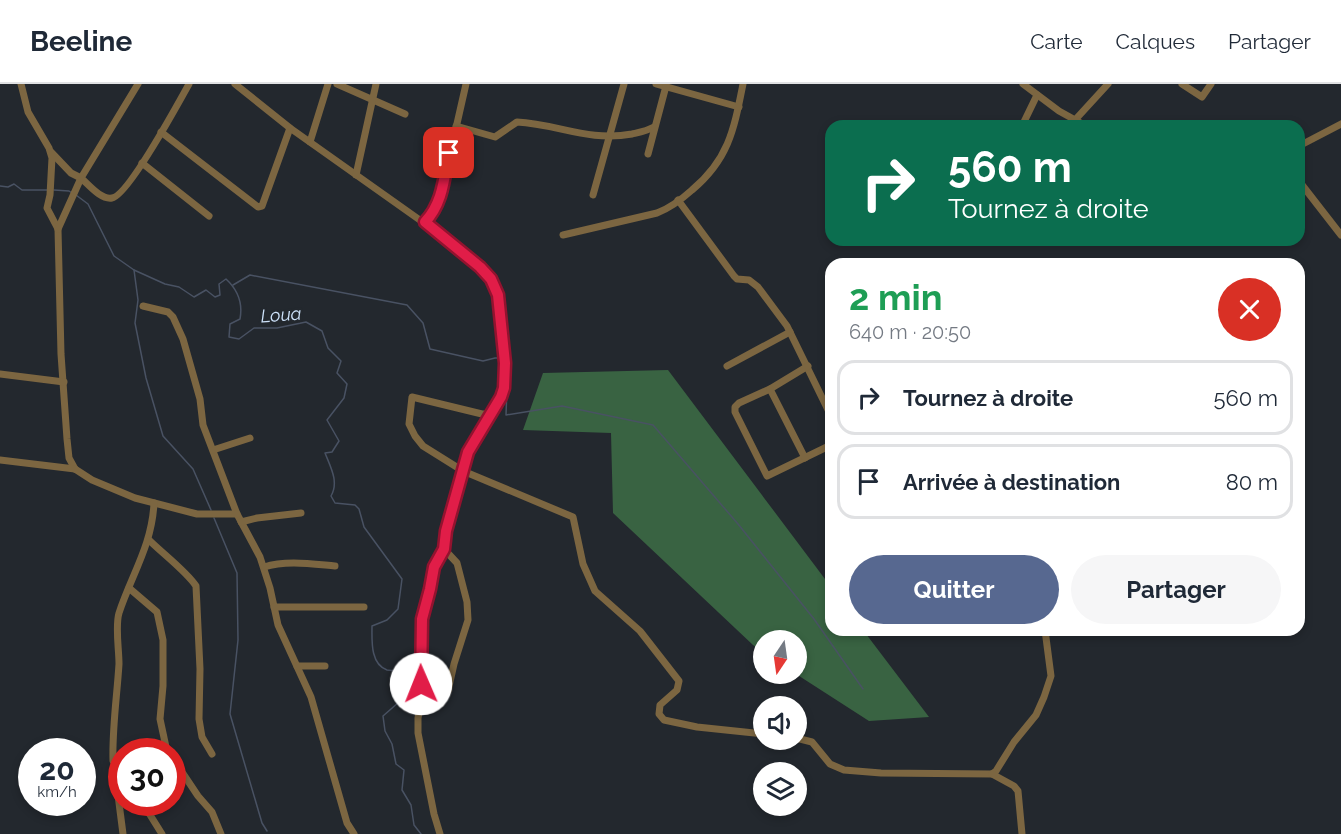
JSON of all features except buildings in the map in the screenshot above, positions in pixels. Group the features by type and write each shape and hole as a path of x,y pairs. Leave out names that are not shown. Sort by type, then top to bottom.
{"street":[{"path":"21,84 28,112 51,151 71,173 81,178 104,198 118,196 124,190 189,84"},
{"path":"58,229 81,178 138,84"},
{"path":"235,84 290,128 425,222 480,267 491,279 498,295 505,359 504,388 497,405 468,452 446,531 444,549 434,567 422,619 422,698 418,733 440,834"},
{"path":"310,141 327,84"},
{"path":"337,84 405,114"},
{"path":"356,175 376,84"},
{"path":"425,222 435,212 439,202 466,84"},
{"path":"592,195 624,84"},
{"path":"656,84 739,107"},
{"path":"563,235 665,210 713,171 730,138 743,84"},
{"path":"1023,84 1075,120 1108,84"},
{"path":"1182,84 1202,97 1211,84"},
{"path":"648,154 666,86"},
{"path":"1025,120 1037,95"},
{"path":"456,126 495,137 514,123 520,122 574,133 608,136 641,132 654,126"},
{"path":"1305,143 1341,124"},
{"path":"161,132 258,207 262,206 290,128"},
{"path":"51,151 50,195 47,208 58,229 69,458 75,469"},
{"path":"142,163 208,216"},
{"path":"1305,189 1341,235"},
{"path":"678,200 734,276 758,286 790,332 825,403"},
{"path":"143,306 168,312 173,317 183,339 200,399 203,425 237,514 264,567 278,625 310,697 347,823 354,834"},
{"path":"727,366 790,332"},
{"path":"808,366 739,403 735,409 764,473 770,475 825,448"},
{"path":"0,374 64,382"},
{"path":"770,388 805,458"},
{"path":"490,414 411,397 409,424 423,446 463,471 573,517 583,564 596,591 640,631 679,681 677,690 660,705 659,714 664,720 696,727 753,733"},
{"path":"213,450 250,438"},
{"path":"0,460 75,469 92,480 135,498 196,514 237,514"},
{"path":"113,738 119,664 119,614 149,540 154,503"},
{"path":"241,522 301,513"},
{"path":"149,540 177,568 191,578 196,586 200,669 199,719 202,737 212,754"},
{"path":"444,549 457,563 467,602 468,620 453,664 448,691"},
{"path":"264,567 287,563 335,566"},
{"path":"129,588 157,612 163,640 160,719 164,738"},
{"path":"274,607 364,607"},
{"path":"992,774 1021,732 1036,716 1044,697 1051,676 1046,636"},
{"path":"297,666 325,666"},
{"path":"807,741 812,742 830,764 844,770 992,774 1014,786 1017,791 1022,834"},
{"path":"186,778 212,812 221,834"},
{"path":"121,816 123,834"},
{"path":"151,816 162,834"}],"green space":[{"path":"668,370 825,579 825,636 868,636 929,717 869,721 807,681 807,630 753,630 753,645 613,513 611,433 523,430 543,373"}],"waterway":[{"name":"Loua","path":"0,186 8,187 14,184 22,190 49,190"},
{"name":"Loua","path":"54,190 72,193"},
{"name":"Loua","path":"76,195 88,204 114,256 134,270 165,284 179,287 194,297 206,290 215,297 220,295 219,284 226,279 234,288 241,308 240,319 230,324 229,337 239,339 254,328 277,328 306,322 322,331 328,348 341,361 337,373 347,384 344,398 327,420 339,441 332,452 325,453 334,480 331,496 335,503 355,505 359,509 364,527 402,579 398,609 387,620 372,626 372,644 377,663 389,670 402,670 408,682 407,695 383,716 385,731 392,744 396,764 404,770 402,790 411,805 414,825 421,834"},
{"path":"134,270 138,300 135,323 146,378 163,436 193,469 211,510"},
{"path":"233,285 250,275 407,305 423,323 430,349 483,361 502,358"},
{"path":"507,387 506,415 562,406 653,425 738,524 825,635"},
{"path":"214,518 237,573 238,640 230,714 262,823 267,831"},
{"path":"826,636 863,689"}],"route":[{"path":"421,684 422,619 434,567 444,549 446,531 468,452 497,405 504,388 505,356 498,295 491,279 480,267 425,222 435,212 439,202 449,153"}]}
